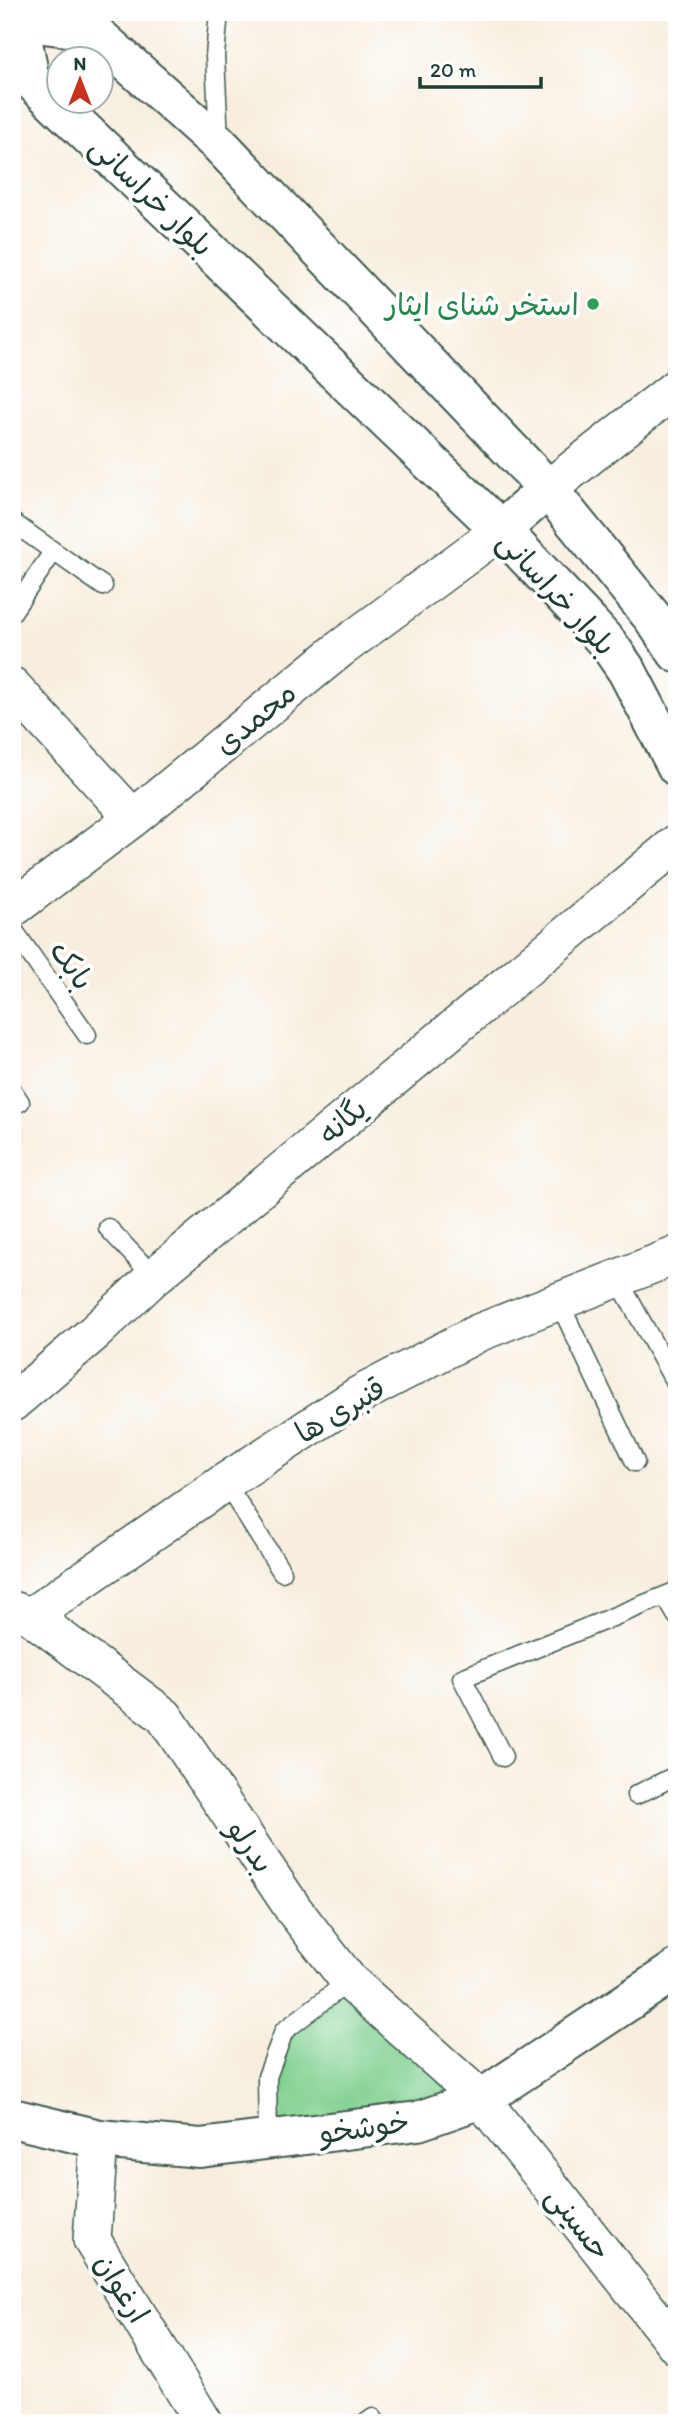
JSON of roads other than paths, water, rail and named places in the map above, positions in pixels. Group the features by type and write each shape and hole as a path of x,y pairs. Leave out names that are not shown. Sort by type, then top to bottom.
{"street":[{"name":"بلوار خراسانی","path":"677,653 653,618 548,489 219,144 91,30 19,19 30,79 500,530 609,645 627,671 677,766"},
{"path":"500,530 677,387"},
{"name":"محمدی","path":"12,909 133,818 340,649 500,530"},
{"path":"12,686 133,818"},
{"name":"یگانه","path":"12,1404 154,1277 677,843"},
{"name":"قنبری ها","path":"22,1613 359,1395 478,1332 677,1255"},
{"name":"بدرلو","path":"22,1613 164,1716 294,1910 349,1981 481,2099"},
{"name":"خوشخو","path":"12,2118 99,2139 200,2148 418,2121 481,2099 677,1969"},
{"name":"حسینی","path":"481,2099 677,2346"},
{"name":"ارغوان","path":"99,2139 92,2240 204,2423"}],"lane":[{"path":"219,12 215,56 219,144"},
{"path":"12,523 103,586"},
{"path":"12,612 53,552"},
{"name":"بابک","path":"12,928 87,1035"},
{"path":"107,1228 154,1277"},
{"path":"618,1279 677,1386"},
{"path":"559,1302 635,1462"},
{"path":"225,1482 282,1572"},
{"path":"503,1757 462,1678 671,1593 677,1616"},
{"path":"636,1795 677,1775"},
{"path":"268,2140 267,2077 284,2031 349,1981"},
{"path":"366,2423 373,2418 376,2423"}],"place":[{"name":"استخر شنای ایثار","path":"593,304"}]}
